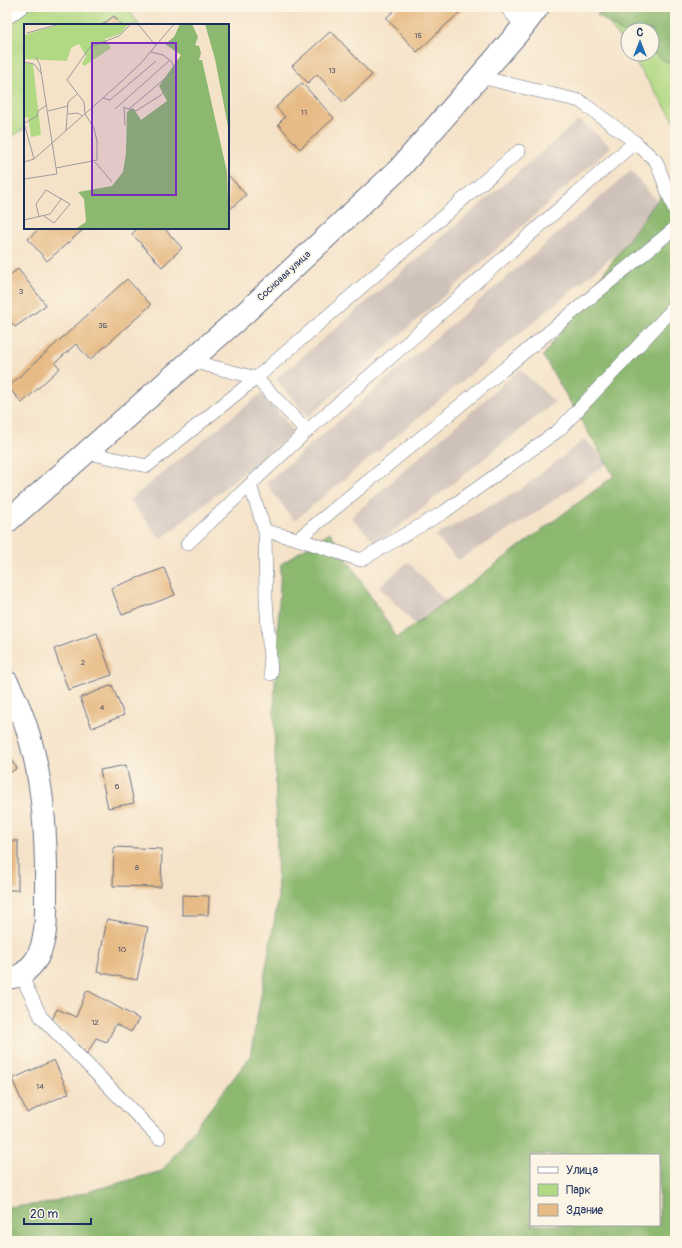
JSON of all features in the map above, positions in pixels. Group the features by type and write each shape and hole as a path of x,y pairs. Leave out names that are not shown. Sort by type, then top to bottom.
{"street":[{"name":"Сосновая улица","path":"7,522 84,452 191,361 399,169 523,27 538,7"},
{"path":"7,682 16,699 36,761 42,804 47,860 45,930 38,957 14,976"}],"lane":[{"path":"7,18 22,7"},
{"path":"506,7 523,27"},
{"path":"480,77 580,101 635,142 656,161 675,211"},
{"path":"187,544 306,431 635,142"},
{"path":"84,452 148,466 256,378 519,151"},
{"path":"298,539 675,228"},
{"path":"265,531 298,539 361,560 444,512 559,430 671,311 675,300"},
{"path":"191,361 256,378 306,431"},
{"path":"250,485 265,531 266,599 271,674"},
{"path":"14,976 41,1017 160,1138"}],"shaded area":[{"path":"579,120 611,147 308,417 276,379"},
{"path":"631,171 666,212 294,521 266,483"},
{"path":"520,369 555,402 377,544 351,517"},
{"path":"262,393 294,432 161,539 129,500"},
{"path":"585,439 608,463 531,516 458,560 435,536 521,489"},
{"path":"408,562 490,648 459,669 379,587"}],"green space":[{"path":"7,7 127,7 138,24 24,24 24,129 7,140"},
{"path":"598,7 675,7 675,122 635,62 660,62 660,22 620,22 620,39"},
{"path":"603,7 675,7 675,68 660,58 660,22 620,22 620,31 597,15"},
{"path":"675,176 675,1241 7,1241 7,1207 44,1204 162,1171 250,1057 278,900 274,706 281,564 330,532 397,638 614,476 543,356"}],"building":[{"path":"398,7 461,7 463,9 417,52 386,18"},
{"path":"114,16 120,24 103,24"},
{"path":"331,31 372,75 343,102 317,74 308,83 292,66"},
{"path":"302,83 334,118 300,149 278,124 285,117 276,107"},
{"path":"229,176 246,195 229,210"},
{"path":"39,229 84,229 47,261 28,239"},
{"path":"137,229 165,229 182,248 162,267 132,234"},
{"path":"18,269 46,305 15,327 7,317 7,277"},
{"path":"127,279 151,305 90,360 76,344 55,363 60,368 22,403 8,387"},
{"path":"164,568 175,595 122,615 111,588"},
{"path":"97,633 112,675 68,690 54,649"},
{"path":"112,685 124,715 92,728 80,698"},
{"path":"7,755 17,768 7,775"},
{"path":"126,765 134,803 108,808 100,770"},
{"path":"7,841 18,841 18,890 7,890"},
{"path":"114,847 162,849 161,887 113,886"},
{"path":"182,895 209,896 208,915 182,915"},
{"path":"107,919 148,927 137,980 97,972"},
{"path":"87,990 139,1019 131,1032 116,1024 107,1042 96,1038 87,1054 52,1020 57,1009 76,1017"},
{"path":"54,1060 69,1093 27,1113 12,1079"}]}
